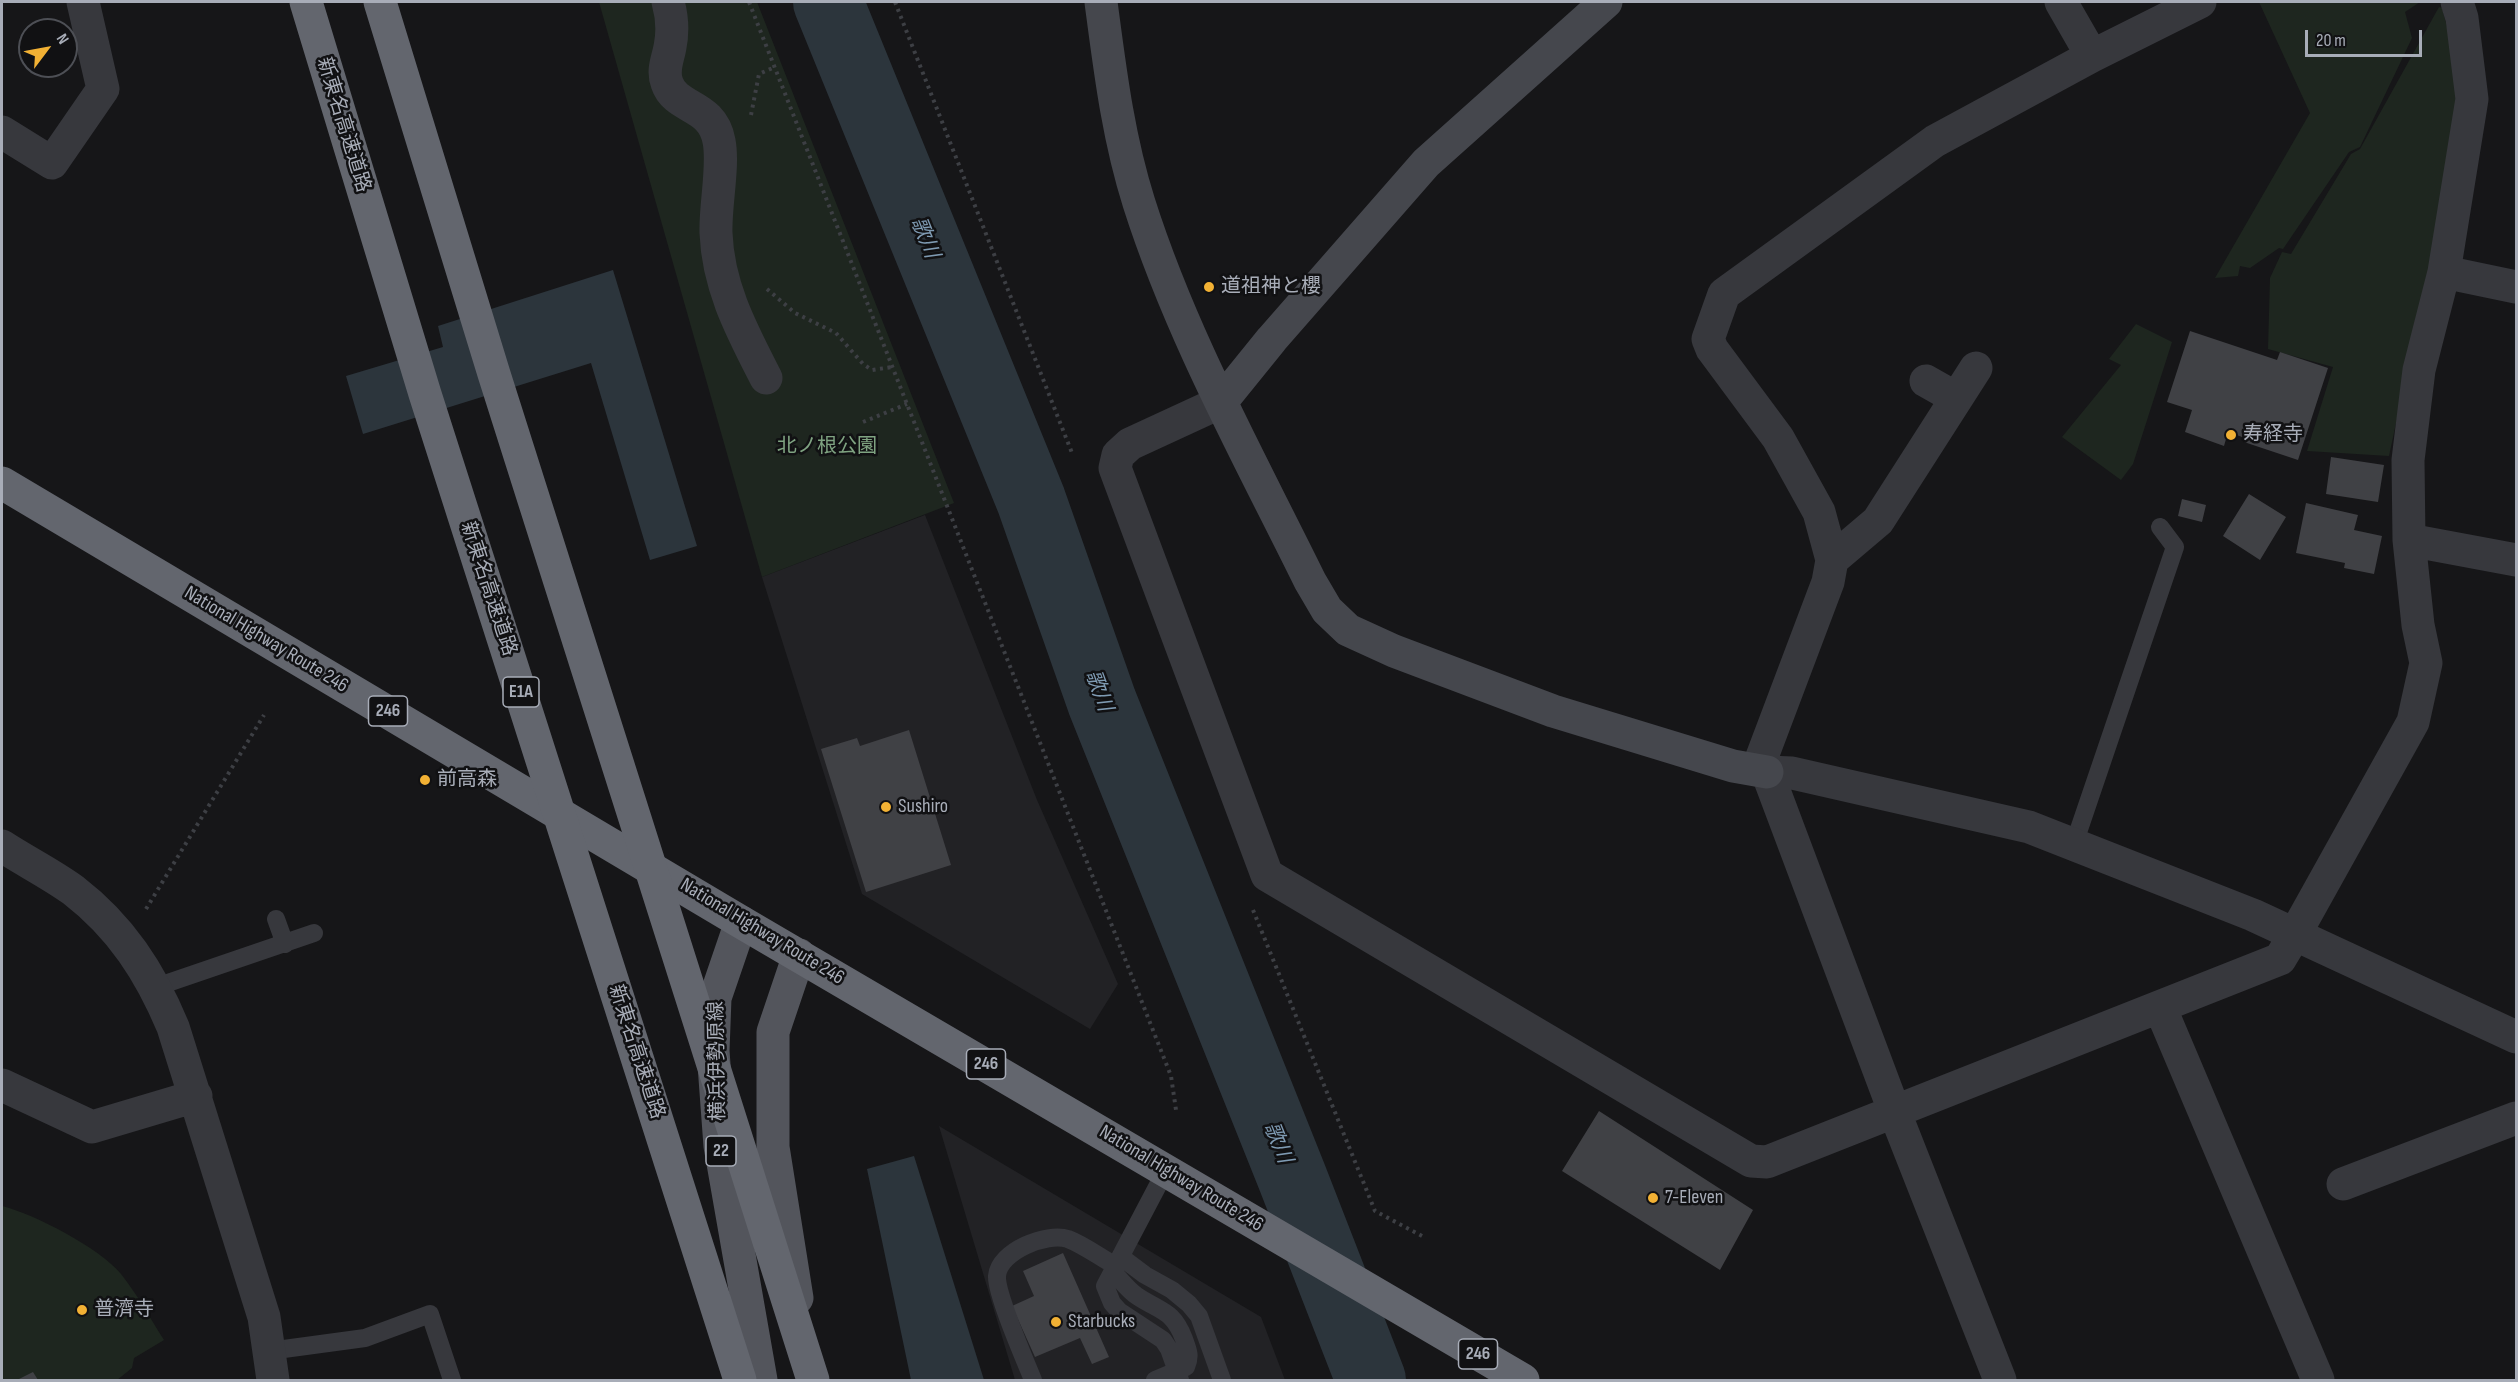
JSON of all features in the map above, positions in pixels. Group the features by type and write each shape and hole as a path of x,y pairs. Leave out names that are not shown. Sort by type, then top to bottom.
{"highway":[{"name":"新東名高速道路","path":"306,2 425,394 740,1380"},
{"path":"380,2 497,385 812,1380"},
{"name":"National Highway Route 246","path":"2,483 741,922 1523,1380"}],"main road":[{"name":"横浜伊勢原線","path":"741,922 715,998 713,1051 720,1146 761,1380"},
{"path":"799,956 772,1032 773,1148 812,1380"}],"street":[{"path":"2,132 52,163 104,89 82,2"},
{"path":"668,2 672,30 665,67 666,81 671,92 679,99 703,112 711,121 719,139 721,153 716,232 721,274 732,311 766,378"},
{"path":"1101,2 1115,109 1138,202 1171,296 1310,581 1327,610 1348,630 1394,651 1553,711 1733,766 1792,773 2029,827 2253,915 2517,1037"},
{"path":"1606,2 1426,163 1272,339 1221,402 1130,444 1118,455 1115,468 1122,493 1267,875 1751,1161 1767,1162 2280,959 2295,934 2413,722 2426,663 2418,625 2409,540 2408,460 2419,370 2444,272 2472,99 2462,18 2457,2"},
{"path":"2061,2 2092,56"},
{"path":"2000,1380 1762,771 1828,582 1832,560 1819,512 1778,438 1712,349 1708,339 1724,294 1935,141 2092,56 2200,2"},
{"path":"2444,272 2517,287"},
{"path":"1832,560 1878,520 1976,368"},
{"path":"1926,381 1956,398"},
{"path":"2409,540 2517,560"},
{"path":"2,846 72,890 101,915 126,942 156,987 174,1027 264,1317 271,1366"},
{"path":"2160,1007 2318,1380"},
{"path":"2,1085 92,1127 196,1096"},
{"path":"2343,1184 2517,1118"}],"lane":[{"path":"2074,844 2175,547 2160,527"},
{"path":"276,919 285,944"},
{"path":"156,987 314,933"},
{"path":"1155,1380 1178,1376 1163,1340 1119,1311 1112,1303 1105,1286 1166,1170"},
{"path":"1033,1380 1001,1294 997,1276 1001,1264 1010,1253 1057,1237 1068,1239 1117,1265 1145,1275 1172,1290 1189,1304 1199,1316 1222,1380"},
{"path":"271,1366 364,1338 430,1314 452,1380"}],"path":[{"path":"749,2 1171,1076 1176,1110"},
{"path":"895,2 1072,453"},
{"path":"753,106 759,74 775,67"},
{"path":"763,285 795,313 836,333 863,364 872,370 892,367"},
{"path":"863,422 907,404"},
{"path":"126,942 264,715"},
{"path":"1249,900 1375,1211 1424,1237"}],"shaded area":[{"path":"613,270 697,546 650,560 591,363 363,434 346,376 443,347 438,326"},
{"path":"925,515 1037,800 1118,984 1090,1029 862,894 762,577"},
{"path":"939,1126 1261,1317 1285,1380 1015,1380"},
{"path":"914,1156 984,1380 911,1380 867,1169"}],"green space":[{"name":"北ノ根公園","path":"599,2 757,2 954,503 762,577"},
{"path":"2259,2 2420,2 2405,12 2412,38 2360,147 2349,152 2283,249 2279,248 2250,268 2240,266 2238,276 2215,278 2310,113"},
{"path":"2439,7 2442,8 2455,57 2462,98 2455,145 2389,456 2307,451 2333,367 2268,349 2270,278 2282,252 2291,254 2351,154 2360,149"},
{"path":"2136,324 2172,342 2133,464 2121,480 2062,437 2121,365 2109,359"},
{"name":"普濟寺","path":"2,1206 31,1216 66,1233 111,1264 121,1274 164,1340 134,1358 132,1368 117,1380 2,1380"}],"building":[{"path":"2190,331 2277,360 2280,352 2328,368 2298,460 2244,442 2245,438 2228,432 2224,446 2185,432 2192,410 2167,402"},
{"path":"2331,457 2384,465 2378,502 2326,494"},
{"path":"2249,494 2286,517 2260,560 2223,536"},
{"path":"2182,499 2206,505 2202,522 2178,516"},
{"path":"2306,503 2358,515 2354,530 2382,536 2374,574 2344,568 2345,563 2296,553"},
{"name":"Sushiro","path":"909,730 951,865 866,892 821,749 857,738 860,746"},
{"path":"1599,1111 1753,1210 1720,1270 1562,1171"},
{"name":"Starbucks","path":"1063,1253 1109,1357 1092,1364 1080,1338 1035,1357 1012,1306 1034,1296 1023,1271"},
{"path":"33,1372 38,1380 17,1380"}],"waterway":[{"name":"歌川","path":"828,2 1031,500 1102,702 1371,1380"}],"place":[{"name":"道祖神と櫻","path":"1209,287"},
{"name":"寿経寺","path":"2231,435"},
{"name":"前高森","path":"425,780"},
{"name":"Sushiro","path":"886,807"},
{"name":"7-Eleven","path":"1653,1198"},
{"name":"普濟寺","path":"82,1310"},
{"name":"Starbucks","path":"1056,1322"}]}
